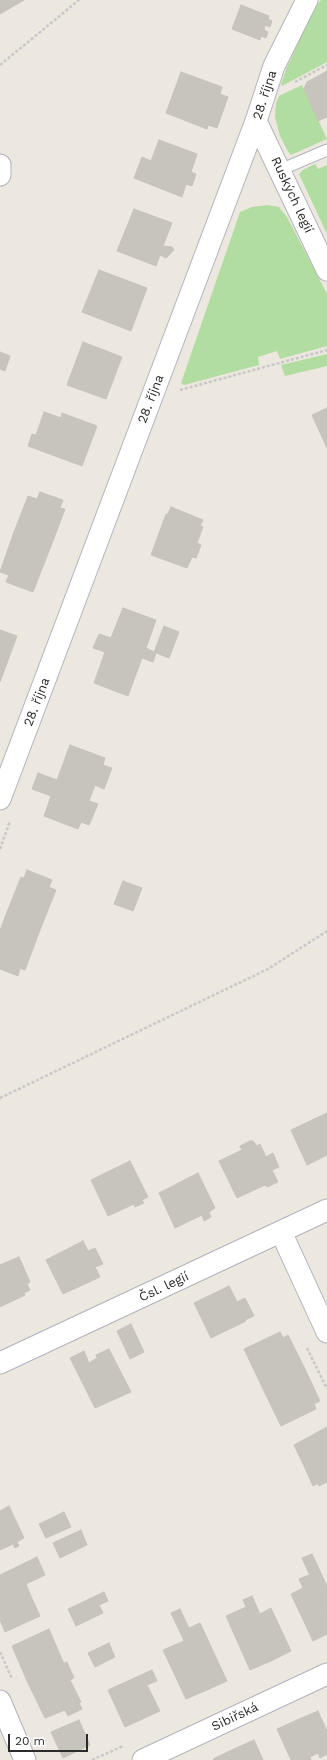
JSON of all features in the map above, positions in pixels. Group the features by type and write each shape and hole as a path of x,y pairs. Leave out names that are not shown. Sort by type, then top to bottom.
{"street":[{"name":"28. října","path":"0,799 256,121 274,66 307,0"},
{"name":"Ruských legií","path":"256,121 327,270"},
{"path":"0,165 0,175"},
{"name":"Čsl. legií","path":"0,1363 327,1210"},
{"path":"281,1232 327,1332"},
{"name":"Sibiřská","path":"143,1760 327,1674"},
{"path":"0,1701 25,1760"}],"lane":[{"path":"280,170 327,150"}],"path":[{"path":"0,65 79,0"},
{"path":"174,392 327,350"},
{"path":"0,1098 268,969 327,931"}],"green space":[{"path":"321,0 327,0 327,62 282,86 281,84 287,67 314,9"},
{"path":"302,85 327,139 291,155 280,136 275,117 276,103 279,96"},
{"path":"315,164 318,169 327,165 327,234 299,174 303,170"},
{"path":"267,205 279,207 287,217 327,294 327,346 280,359 277,351 258,357 259,365 184,385 181,383 240,212 252,207"},
{"path":"327,354 327,366 285,376 281,365"}],"building":[{"path":"0,0 24,0 0,14"},
{"path":"241,5 269,16 268,19 272,21 270,27 265,25 264,30 268,32 266,38 261,36 260,40 232,29"},
{"path":"327,71 327,117 318,121 304,89 307,82"},
{"path":"181,72 222,87 220,94 228,97 217,128 208,125 207,129 166,113"},
{"path":"159,140 197,154 191,172 196,174 192,186 186,184 182,197 134,178 142,157 151,161"},
{"path":"134,209 172,223 163,246 172,247 174,250 166,258 160,255 156,266 117,251"},
{"path":"99,270 147,288 131,331 82,312"},
{"path":"83,342 122,357 106,399 67,385"},
{"path":"0,352 10,356 5,371 0,369"},
{"path":"327,408 327,448 312,415"},
{"path":"44,412 61,418 62,413 97,426 82,466 28,446 32,434 36,435"},
{"path":"40,492 63,500 60,508 65,509 51,546 14,532 28,496 37,499"},
{"path":"171,507 203,520 200,526 203,527 197,543 201,545 196,558 192,557 187,568 151,555 166,514 168,514"},
{"path":"14,532 51,546 33,592 6,582 9,575 0,572"},
{"path":"123,608 156,620 146,648 154,652 164,626 179,632 169,658 156,653 153,662 96,641 99,634 111,638"},
{"path":"0,630 17,636 0,682"},
{"path":"96,641 142,658 128,696 94,683 105,652 93,648"},
{"path":"70,745 105,758 103,765 112,768 104,789 95,785 92,793 57,780"},
{"path":"38,773 92,793 89,801 98,804 89,825 81,822 78,829 44,816 51,796 32,789"},
{"path":"27,870 52,880 49,887 56,890 40,930 5,917 21,877 24,878"},
{"path":"123,881 142,888 133,911 114,904"},
{"path":"5,917 40,930 25,970 20,968 18,976 0,969 0,931"},
{"path":"327,1113 327,1155 307,1165 291,1130"},
{"path":"253,1141 257,1146 260,1144 266,1157 273,1153 279,1167 272,1170 278,1182 267,1187 265,1185 237,1198 219,1161 242,1150 240,1146"},
{"path":"130,1161 148,1197 142,1200 144,1203 135,1207 134,1204 108,1216 91,1180"},
{"path":"198,1173 215,1208 209,1212 211,1217 204,1221 202,1215 175,1228 159,1193"},
{"path":"83,1241 88,1251 95,1248 103,1264 95,1267 100,1277 63,1294 46,1260"},
{"path":"19,1257 30,1282 27,1284 30,1290 24,1293 25,1295 0,1307 0,1265"},
{"path":"229,1286 237,1302 245,1298 254,1316 211,1338 194,1303"},
{"path":"131,1324 144,1352 130,1359 117,1331"},
{"path":"280,1332 283,1338 288,1335 304,1367 262,1387 244,1349"},
{"path":"109,1349 131,1392 95,1408 70,1358 84,1351 89,1363 97,1358 96,1355"},
{"path":"304,1367 320,1401 314,1404 316,1409 281,1426 262,1387"},
{"path":"327,1427 327,1455 304,1466 294,1445"},
{"path":"327,1455 327,1482 319,1486 318,1483 313,1486 304,1466"},
{"path":"9,1506 24,1538 17,1542 19,1546 15,1548 13,1544 0,1550 0,1511"},
{"path":"64,1512 71,1527 46,1538 39,1524"},
{"path":"81,1530 87,1545 60,1558 53,1543"},
{"path":"312,1554 327,1586 327,1613 302,1558"},
{"path":"37,1557 45,1575 26,1584 30,1594 0,1608 0,1575"},
{"path":"309,1575 327,1613 327,1634 313,1641 291,1594 303,1588 299,1579"},
{"path":"104,1592 108,1601 99,1605 103,1613 76,1626 68,1609"},
{"path":"30,1594 40,1616 5,1632 0,1620 0,1608"},
{"path":"252,1596 260,1614 271,1608 291,1651 271,1661 243,1600"},
{"path":"246,1607 271,1661 250,1670 226,1616"},
{"path":"180,1609 189,1628 200,1623 227,1681 207,1690 171,1613"},
{"path":"49,1629 64,1664 27,1681 12,1646"},
{"path":"184,1641 207,1690 186,1699 163,1650"},
{"path":"109,1643 115,1657 95,1667 88,1653"},
{"path":"67,1662 74,1678 70,1680 81,1702 79,1703 82,1709 68,1716 65,1710 45,1718 27,1681"},
{"path":"152,1670 157,1681 147,1685 160,1711 125,1727 108,1690"},
{"path":"318,1711 327,1731 327,1754 320,1758 318,1753 314,1755 297,1720"},
{"path":"79,1720 90,1745 63,1758 51,1732"},
{"path":"297,1720 314,1755 310,1757 311,1760 291,1760 277,1729"},
{"path":"254,1740 263,1760 239,1760 234,1749"},
{"path":"234,1749 239,1760 213,1759"}]}
